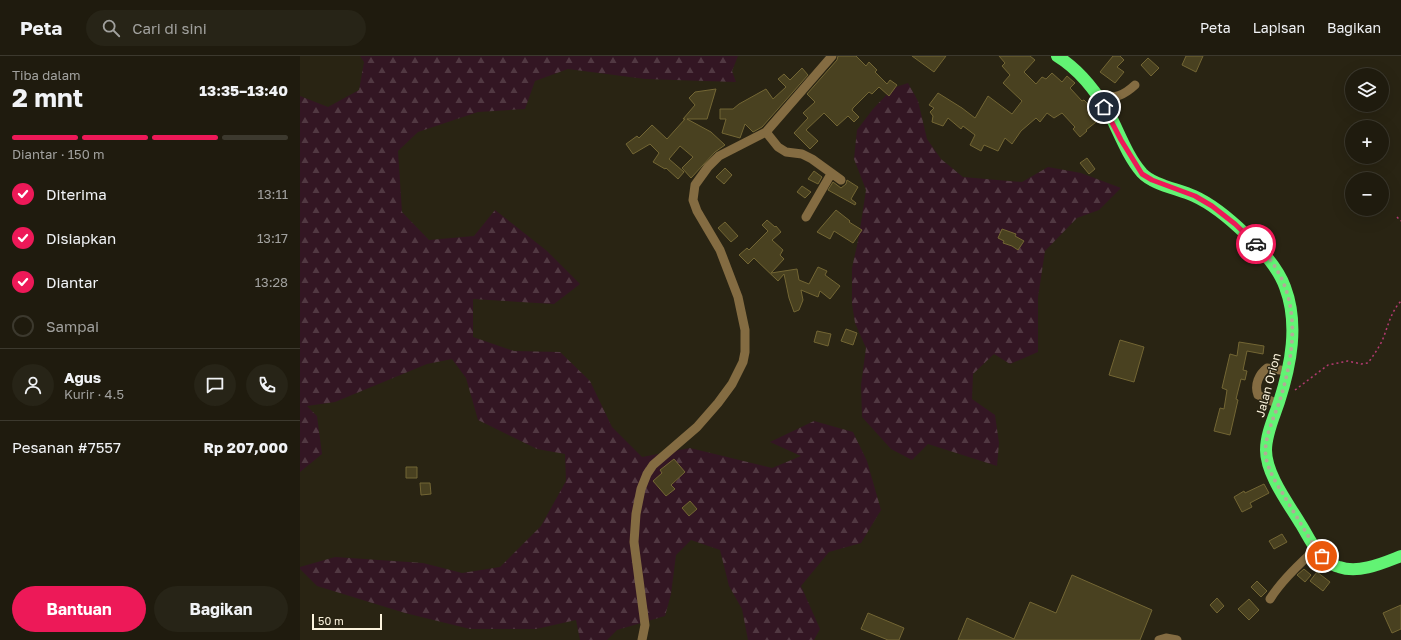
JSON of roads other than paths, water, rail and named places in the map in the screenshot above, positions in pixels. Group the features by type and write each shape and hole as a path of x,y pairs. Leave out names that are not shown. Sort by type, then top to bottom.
{"highway":[{"name":"Jalan Orion","path":"1057,56 1067,62 1099,98 1121,140 1142,174 1152,180 1195,196 1212,206 1235,224 1262,250 1278,270 1286,287 1293,324 1291,357 1268,437 1266,459 1275,480 1316,549 1332,565 1354,570 1382,564 1401,556"}],"street":[{"path":"642,640 645,626 634,542 636,514 641,489 652,466 697,427 718,403 732,384 743,362 745,352 745,330 738,297 720,250 697,211 693,200 695,185 708,166 719,156 766,132 832,56"},
{"path":"1099,98 1116,97 1126,93 1135,85"},
{"path":"766,132 778,147 786,152 802,154 812,159 841,180"},
{"path":"806,217 831,174"},
{"path":"1278,403 1258,395 1256,388 1262,372 1267,368 1287,371"},
{"path":"1270,599 1295,568 1316,549"},
{"path":"1159,640 1166,638 1177,640"}]}
